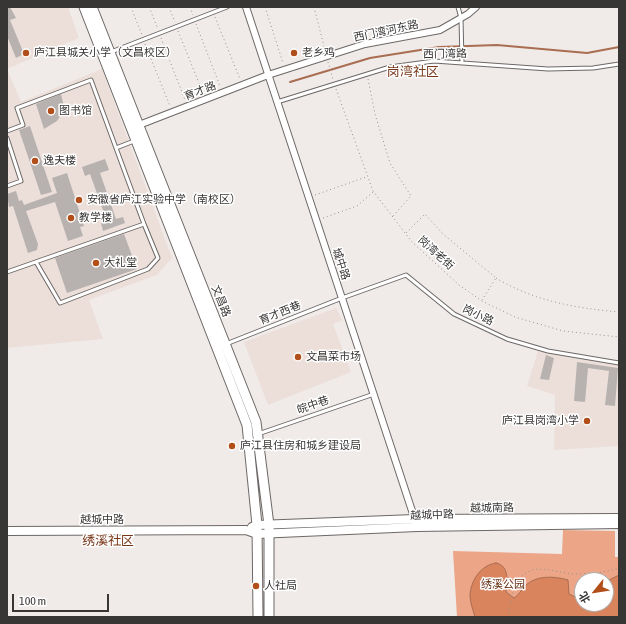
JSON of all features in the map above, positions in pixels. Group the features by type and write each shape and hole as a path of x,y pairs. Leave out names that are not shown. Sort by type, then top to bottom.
{"main road":[{"name":"文昌路","path":"84,7 247,425 257,529 258,617"},
{"name":"文昌路","path":"92,7 256,422 270,529 270,617"}],"street":[{"name":"城中路","path":"246,7 416,523"},
{"name":"西门湾河东路","path":"268,75 365,44 440,30 476,7"},
{"name":"育才路","path":"139,125 268,75"},
{"name":"越城南路","path":"416,523 619,518"},
{"name":"越城中路","path":"7,531 246,530 416,523 619,524"}],"lane":[{"path":"110,53 227,7"},
{"path":"458,7 462,31 462,62"},
{"name":"西门湾路","path":"277,102 390,67 434,61 548,68 593,68 619,64"},
{"path":"7,131 23,125 17,108 91,80 158,258 148,269 60,303 36,262"},
{"path":"7,138 21,181 7,186"},
{"path":"116,148 136,140"},
{"path":"7,272 144,224"},
{"name":"岗小路","path":"342,298 406,275 454,314 507,339 548,350 619,363"},
{"name":"育才西巷","path":"225,344 342,298"},
{"name":"皖中巷","path":"258,434 374,394"}],"path":[{"path":"131,7 172,112"},
{"path":"149,7 187,106"},
{"path":"169,7 205,99"},
{"path":"190,7 223,92"},
{"path":"265,7 284,70"},
{"name":"岗湾老街","path":"314,7 334,84 367,177 373,191 412,242 459,285 482,301 515,317 563,331 619,338"},
{"path":"214,12 242,85"},
{"path":"367,75 375,114 390,163 411,196 392,216"},
{"path":"308,198 367,177"},
{"path":"316,221 356,206 373,191"},
{"path":"405,234 426,214 443,234 496,278 529,295 567,306 619,312"},
{"path":"482,301 496,278"},
{"path":"508,617 512,596 523,575 533,570 572,574 611,571 619,568"}],"shaded area":[{"name":"庐江县城关小学（文昌校区）","path":"7,7 68,7 79,38 7,69"},
{"name":"安徽省庐江实验中学（南校区）","path":"7,69 21,102 102,69 172,258 157,275 89,300 103,339 7,348"},
{"name":"文昌菜市场","path":"336,308 342,320 333,324 351,372 268,405 244,342"},
{"name":"庐江县岗湾小学","path":"538,351 619,365 619,446 554,450 555,395 527,386"},
{"path":"496,563 504,567 507,574 506,592 514,598 529,582 540,578 551,577 568,580 569,594 574,596 574,612 614,612 614,578 619,575 619,617 475,617 470,598 472,584 481,570 491,564"}],"green space":[{"name":"绣溪公园","path":"563,530 615,531 615,557 619,557 619,617 457,617 453,551 562,554"}],"building":[{"path":"10,7 16,18 10,20 24,54 16,58 7,36 7,8"},
{"name":"图书馆","path":"61,94 64,107 61,115 57,121 44,129 36,104"},
{"name":"逸夫楼","path":"30,126 52,192 41,195 19,130"},
{"path":"105,159 109,170 100,173 116,219 123,217 125,223 103,231 101,223 107,221 90,174 85,176 82,167"},
{"name":"教学楼","path":"67,173 84,226 80,227 83,236 68,241 55,202 26,211 38,244 37,250 28,253 13,206 9,207 7,194 16,191 19,201 22,200 24,205 57,193 52,178"},
{"name":"大礼堂","path":"124,234 137,269 67,293 55,258"},
{"path":"546,355 554,358 549,380 540,379"},
{"path":"577,362 618,368 615,406 605,405 609,371 588,368 585,402 574,401"}],"waterway":[{"path":"290,82 370,58 439,47 497,45 587,53 619,47"}],"place":[{"name":"庐江县城关小学（文昌校区）","path":"26,53"},
{"name":"老乡鸡","path":"294,53"},
{"name":"图书馆","path":"51,111"},
{"name":"逸夫楼","path":"35,161"},
{"name":"安徽省庐江实验中学（南校区）","path":"79,200"},
{"name":"教学楼","path":"71,218"},
{"name":"大礼堂","path":"96,263"},
{"name":"文昌菜市场","path":"298,357"},
{"name":"庐江县岗湾小学","path":"587,421"},
{"name":"庐江县住房和城乡建设局","path":"232,446"},
{"name":"人社局","path":"256,586"}],"district":[{"name":"岗湾社区","path":"413,72"},
{"name":"绣溪社区","path":"108,541"}]}
